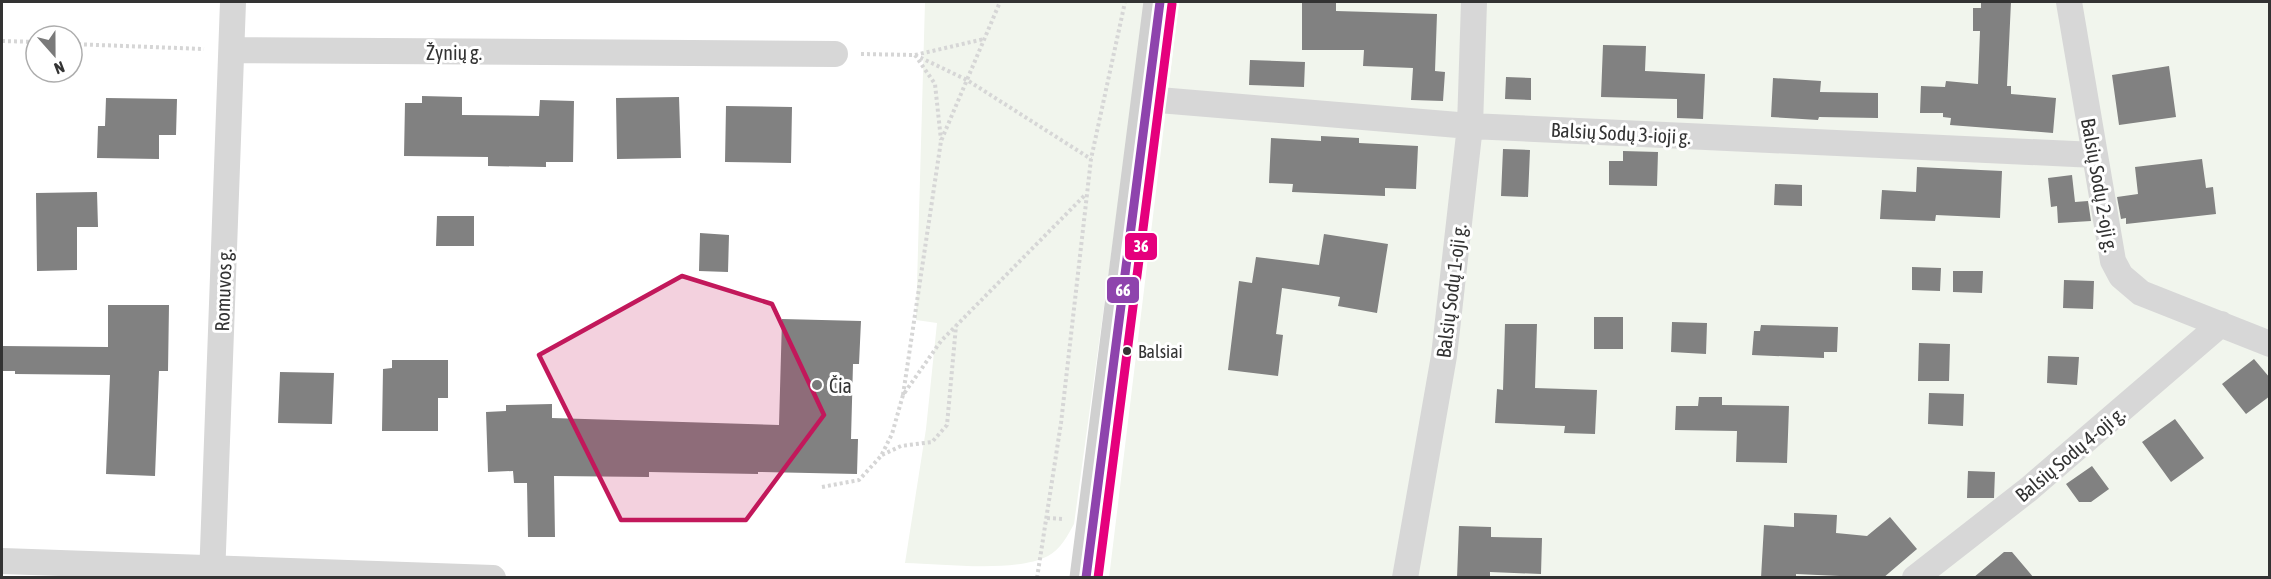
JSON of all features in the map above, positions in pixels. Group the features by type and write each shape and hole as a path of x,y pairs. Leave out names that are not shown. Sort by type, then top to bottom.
{"main road":[{"path":"1086,578 1160,2"}],"street":[{"name":"Romuvos g.","path":"212,572 233,2"},
{"name":"Balsių Sodų 1-oji g.","path":"1405,578 1444,356 1470,126 1474,2"},
{"name":"Balsių Sodų 2-oji g.","path":"2069,2 2113,261 2121,276 2141,293 2270,344"},
{"name":"Žynių g.","path":"231,50 835,54"},
{"name":"Balsių Sodų 3-ioji g.","path":"1147,99 1470,126 2095,155"},
{"name":"Balsių Sodų 4-oji g.","path":"1915,578 2030,489 2220,324"},
{"path":"2,561 212,572 493,578"}],"path":[{"path":"941,141 1000,2"},
{"path":"1037,578 1061,423 1091,159 1125,2"},
{"path":"835,54 915,55 984,39"},
{"path":"2,41 24,42"},
{"path":"84,44 231,50"},
{"path":"915,55 967,80 1091,159"},
{"path":"882,456 892,434 903,395 941,141 935,84 915,55"},
{"path":"903,395 941,341 1086,194"},
{"path":"822,487 859,480 882,456 901,446 932,442 947,425 956,326"}],"highlighted area":[{"path":"682,276 772,304 824,415 746,520 621,520 539,355"}],"shaded area":[{"path":"925,2 1146,2 1074,524 1056,550 1034,561 999,566 905,563 926,429 937,323 916,320"},
{"path":"1179,2 2269,2 2269,577 1109,578"}],"building":[{"path":"1302,2 1336,2 1336,11 1437,14 1435,71 1445,72 1443,101 1411,100 1413,68 1363,66 1364,50 1302,50"},
{"path":"1981,2 2011,2 2007,86 2011,86 2011,94 2056,98 2053,133 1950,125 1951,118 1943,117 1943,113 1920,113 1921,86 1945,87 1946,81 1978,84 1980,31 1973,31 1973,8 1981,8"},
{"path":"1603,45 1646,46 1645,71 1705,74 1703,119 1677,118 1677,99 1601,97"},
{"path":"1250,60 1305,62 1304,87 1249,85"},
{"path":"2169,66 2176,117 2119,125 2112,75"},
{"path":"1506,77 1531,78 1531,100 1505,99"},
{"path":"1773,78 1821,81 1820,92 1878,93 1878,118 1819,117 1818,120 1771,117"},
{"path":"422,96 462,97 462,115 539,116 540,100 574,101 573,162 546,162 546,167 488,166 488,157 404,156 405,103 422,103"},
{"path":"679,97 681,158 617,159 616,98"},
{"path":"106,98 177,99 176,135 159,135 159,159 97,158 98,126 105,126"},
{"path":"726,106 792,107 791,163 725,162"},
{"path":"1321,136 1359,138 1359,143 1418,146 1416,189 1385,188 1385,196 1292,192 1293,184 1269,183 1271,138 1321,141"},
{"path":"1503,149 1530,150 1528,197 1501,196"},
{"path":"1623,151 1658,152 1657,186 1609,185 1609,161 1623,161"},
{"path":"2202,159 2206,188 2213,187 2216,214 2126,224 2126,218 2121,219 2117,197 2138,194 2135,167"},
{"path":"1917,167 2002,171 2000,218 1936,215 1935,221 1880,219 1882,190 1916,192"},
{"path":"2072,175 2075,202 2088,201 2091,221 2058,223 2057,206 2051,207 2048,178"},
{"path":"1775,184 1802,185 1802,206 1774,205"},
{"path":"97,192 98,227 77,227 77,270 37,271 36,193"},
{"path":"437,216 474,216 474,246 436,246"},
{"path":"700,233 729,235 728,272 699,271"},
{"path":"1324,234 1388,244 1377,313 1338,306 1340,297 1282,288 1276,334 1283,335 1278,376 1228,370 1239,281 1252,283 1256,257 1319,265"},
{"path":"1912,267 1941,268 1940,291 1912,290"},
{"path":"1953,271 1983,271 1982,293 1953,292"},
{"path":"2064,280 2094,281 2093,309 2063,308"},
{"path":"108,305 169,305 168,371 159,371 155,476 106,474 110,375 15,374 15,371 2,371 2,346 108,347"},
{"path":"1594,317 1623,317 1623,349 1594,349"},
{"path":"782,319 861,321 859,364 853,364 851,439 858,439 857,474 649,472 649,477 554,476 555,537 528,537 527,483 514,483 513,471 488,472 486,412 506,411 506,405 552,404 552,418 779,425"},
{"path":"1672,322 1707,323 1706,354 1671,352"},
{"path":"1505,324 1537,324 1535,388 1597,390 1595,434 1564,433 1565,426 1495,423 1497,389 1503,390"},
{"path":"1761,325 1838,327 1837,352 1824,352 1824,358 1752,355 1754,331 1760,331"},
{"path":"1919,343 1950,344 1949,381 1918,381"},
{"path":"2048,356 2079,357 2077,385 2047,383"},
{"path":"2254,359 2270,378 2270,396 2246,414 2222,384"},
{"path":"392,360 448,360 448,398 438,398 438,431 382,431 383,369 392,368"},
{"path":"280,372 334,373 332,424 278,423"},
{"path":"1929,393 1964,394 1963,426 1928,424"},
{"path":"1699,397 1722,397 1722,405 1789,406 1787,463 1736,462 1737,431 1675,430 1676,406 1698,406"},
{"path":"2175,419 2204,458 2171,482 2142,442"},
{"path":"2092,466 2109,489 2091,502 2079,502 2066,484"},
{"path":"1968,471 1995,472 1994,498 1967,498"},
{"path":"1794,513 1837,515 1836,533 1867,536 1890,517 1917,549 1883,578 1796,574 1796,578 1761,578 1764,525 1794,527"},
{"path":"1459,526 1491,527 1491,537 1542,538 1541,574 1490,572 1490,578 1457,578"},
{"path":"2004,552 2012,552 2034,578 1973,578"}],"transit line":[{"name":"66","path":"1086,578 1160,2"},
{"name":"36","path":"1098,578 1172,4"}],"place":[{"name":"Balsiai","path":"1127,351"},
{"name":"Čia","path":"817,385"}]}
